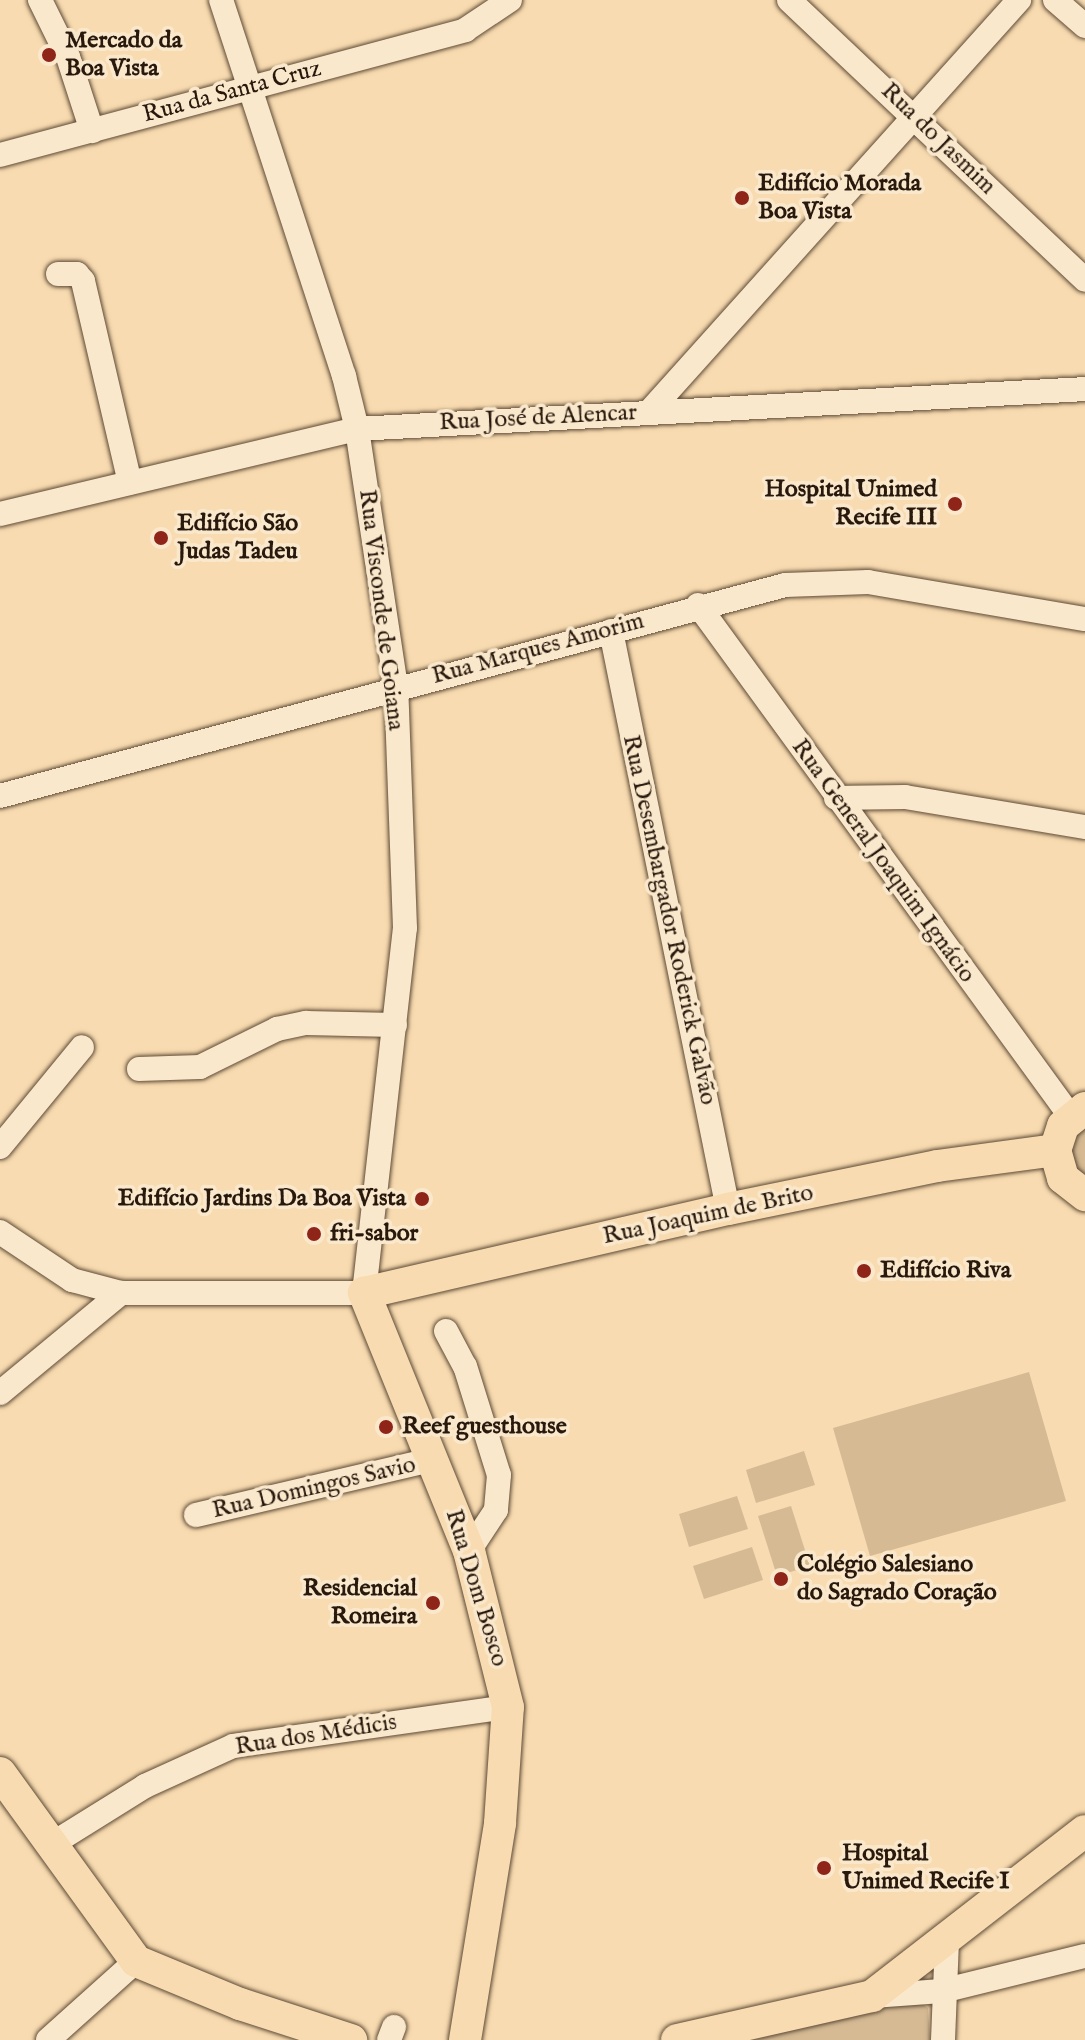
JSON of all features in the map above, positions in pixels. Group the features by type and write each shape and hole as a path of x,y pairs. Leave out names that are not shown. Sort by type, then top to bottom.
{"main road":[{"path":"1078,1112 1055,1150 1063,1178 1085,1195"},
{"name":"Rua Joaquim de Brito","path":"364,1293 728,1209 937,1166 1055,1150"},
{"name":"Rua Dom Bosco","path":"364,1293 469,1551 508,1707 500,1823 465,2040"},
{"path":"0,1773 136,1961 240,2004 351,2040"},
{"path":"677,2040 872,1996 1085,1831"}],"street":[{"path":"40,0 68,57 92,131"},
{"name":"Rua Visconde de Goiana","path":"221,0 251,86 357,429 396,687 405,928 364,1293"},
{"name":"Rua da Santa Cruz","path":"0,155 465,30 510,0"},
{"name":"Rua do Jasmim","path":"789,0 913,113 1085,280"},
{"path":"649,412 913,113 1019,0"},
{"path":"1055,0 1085,26"},
{"path":"58,274 77,274 83,281 130,483"},
{"name":"Rua José de Alencar","path":"0,514 357,429 1085,389"},
{"name":"Rua Marques Amorim","path":"0,796 698,605 785,585 854,581 1085,619"},
{"name":"Rua General Joaquim Ignácio","path":"698,605 836,798 1078,1112"},
{"name":"Rua Desembargador Roderick Galvão","path":"611,631 728,1209"},
{"path":"836,798 905,797 1085,827"},
{"path":"139,1069 200,1067 277,1029 306,1023 395,1025"},
{"path":"0,1147 82,1047"},
{"path":"0,1232 72,1280 121,1293 364,1293"},
{"path":"0,1393 121,1293"},
{"path":"446,1331 465,1366 499,1475 496,1510 469,1551"},
{"name":"Rua Domingos Savio","path":"196,1515 431,1460"},
{"name":"Rua dos Médicis","path":"52,1844 156,1780 233,1746 508,1707"},
{"path":"943,2040 942,1991 947,1939"},
{"path":"872,1996 942,1991 1085,1956"},
{"path":"48,2040 136,1961"}],"shaded area":[{"path":"1085,1118 1085,1181 1075,1173 1069,1137"},
{"path":"1029,1372 1066,1501 870,1556 833,1428"},
{"path":"804,1451 815,1485 756,1503 746,1470"},
{"path":"737,1496 748,1529 689,1547 679,1514"},
{"path":"791,1506 810,1566 777,1576 758,1516"},
{"path":"752,1547 763,1580 704,1599 693,1566"},
{"path":"916,2000 928,2008 930,2040 752,2040"}],"place":[{"name":"Mercado da Boa Vista","path":"49,55"},
{"name":"Edifício Morada Boa Vista","path":"742,198"},
{"name":"Hospital Unimed Recife III","path":"955,504"},
{"name":"Edifício São Judas Tadeu","path":"161,538"},
{"name":"Edifício Jardins Da Boa Vista","path":"422,1199"},
{"name":"fri-sabor","path":"314,1234"},
{"name":"Edifício Riva","path":"864,1271"},
{"name":"Reef guesthouse","path":"386,1427"},
{"name":"Colégio Salesiano do Sagrado Coração","path":"781,1579"},
{"name":"Residencial Romeira","path":"433,1603"},
{"name":"Hospital Unimed Recife I","path":"824,1868"}]}
